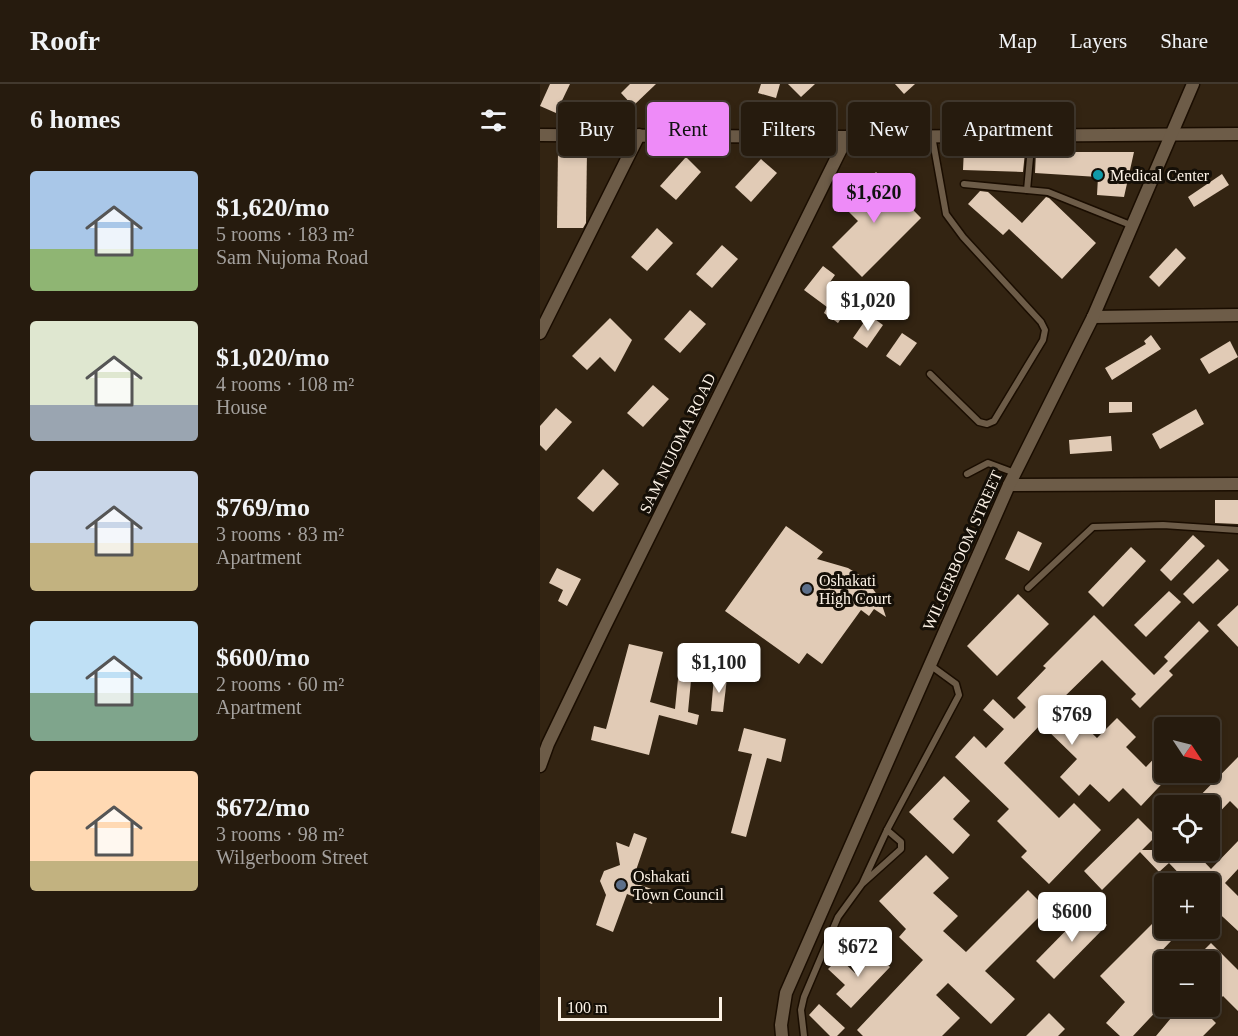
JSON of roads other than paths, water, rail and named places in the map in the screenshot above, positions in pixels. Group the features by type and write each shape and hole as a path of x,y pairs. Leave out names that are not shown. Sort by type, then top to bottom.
{"street":[{"name":"WILGERBOOM STREET","path":"782,1036 781,1025 786,993 1009,485 1093,317 1193,84"},
{"path":"1074,135 1238,134"},
{"path":"540,135 847,137 942,135"},
{"path":"540,333 639,135"},
{"name":"SAM NUJOMA ROAD","path":"540,766 548,744 594,647 847,137"},
{"path":"1093,317 1238,315"},
{"path":"1009,485 1238,484"}],"lane":[{"path":"930,374 979,422 987,424 994,421 1043,340 1045,330 1041,322 963,237 946,214 931,135"},
{"path":"1028,190 1030,156"},
{"path":"964,184 1048,192 1133,226"},
{"path":"968,474 988,463 1015,473"},
{"path":"1028,588 1093,527 1163,525 1238,530"},
{"path":"804,1036 801,1018 804,997 838,917 862,884 887,830 959,695 956,684 929,665"},
{"path":"862,884 901,849 901,842 887,830"}],"place":[{"name":"Medical Center","path":"1098,175"},
{"name":"Oshakati High Court","path":"807,589"},
{"name":"Oshakati Town Council","path":"621,885"}]}
